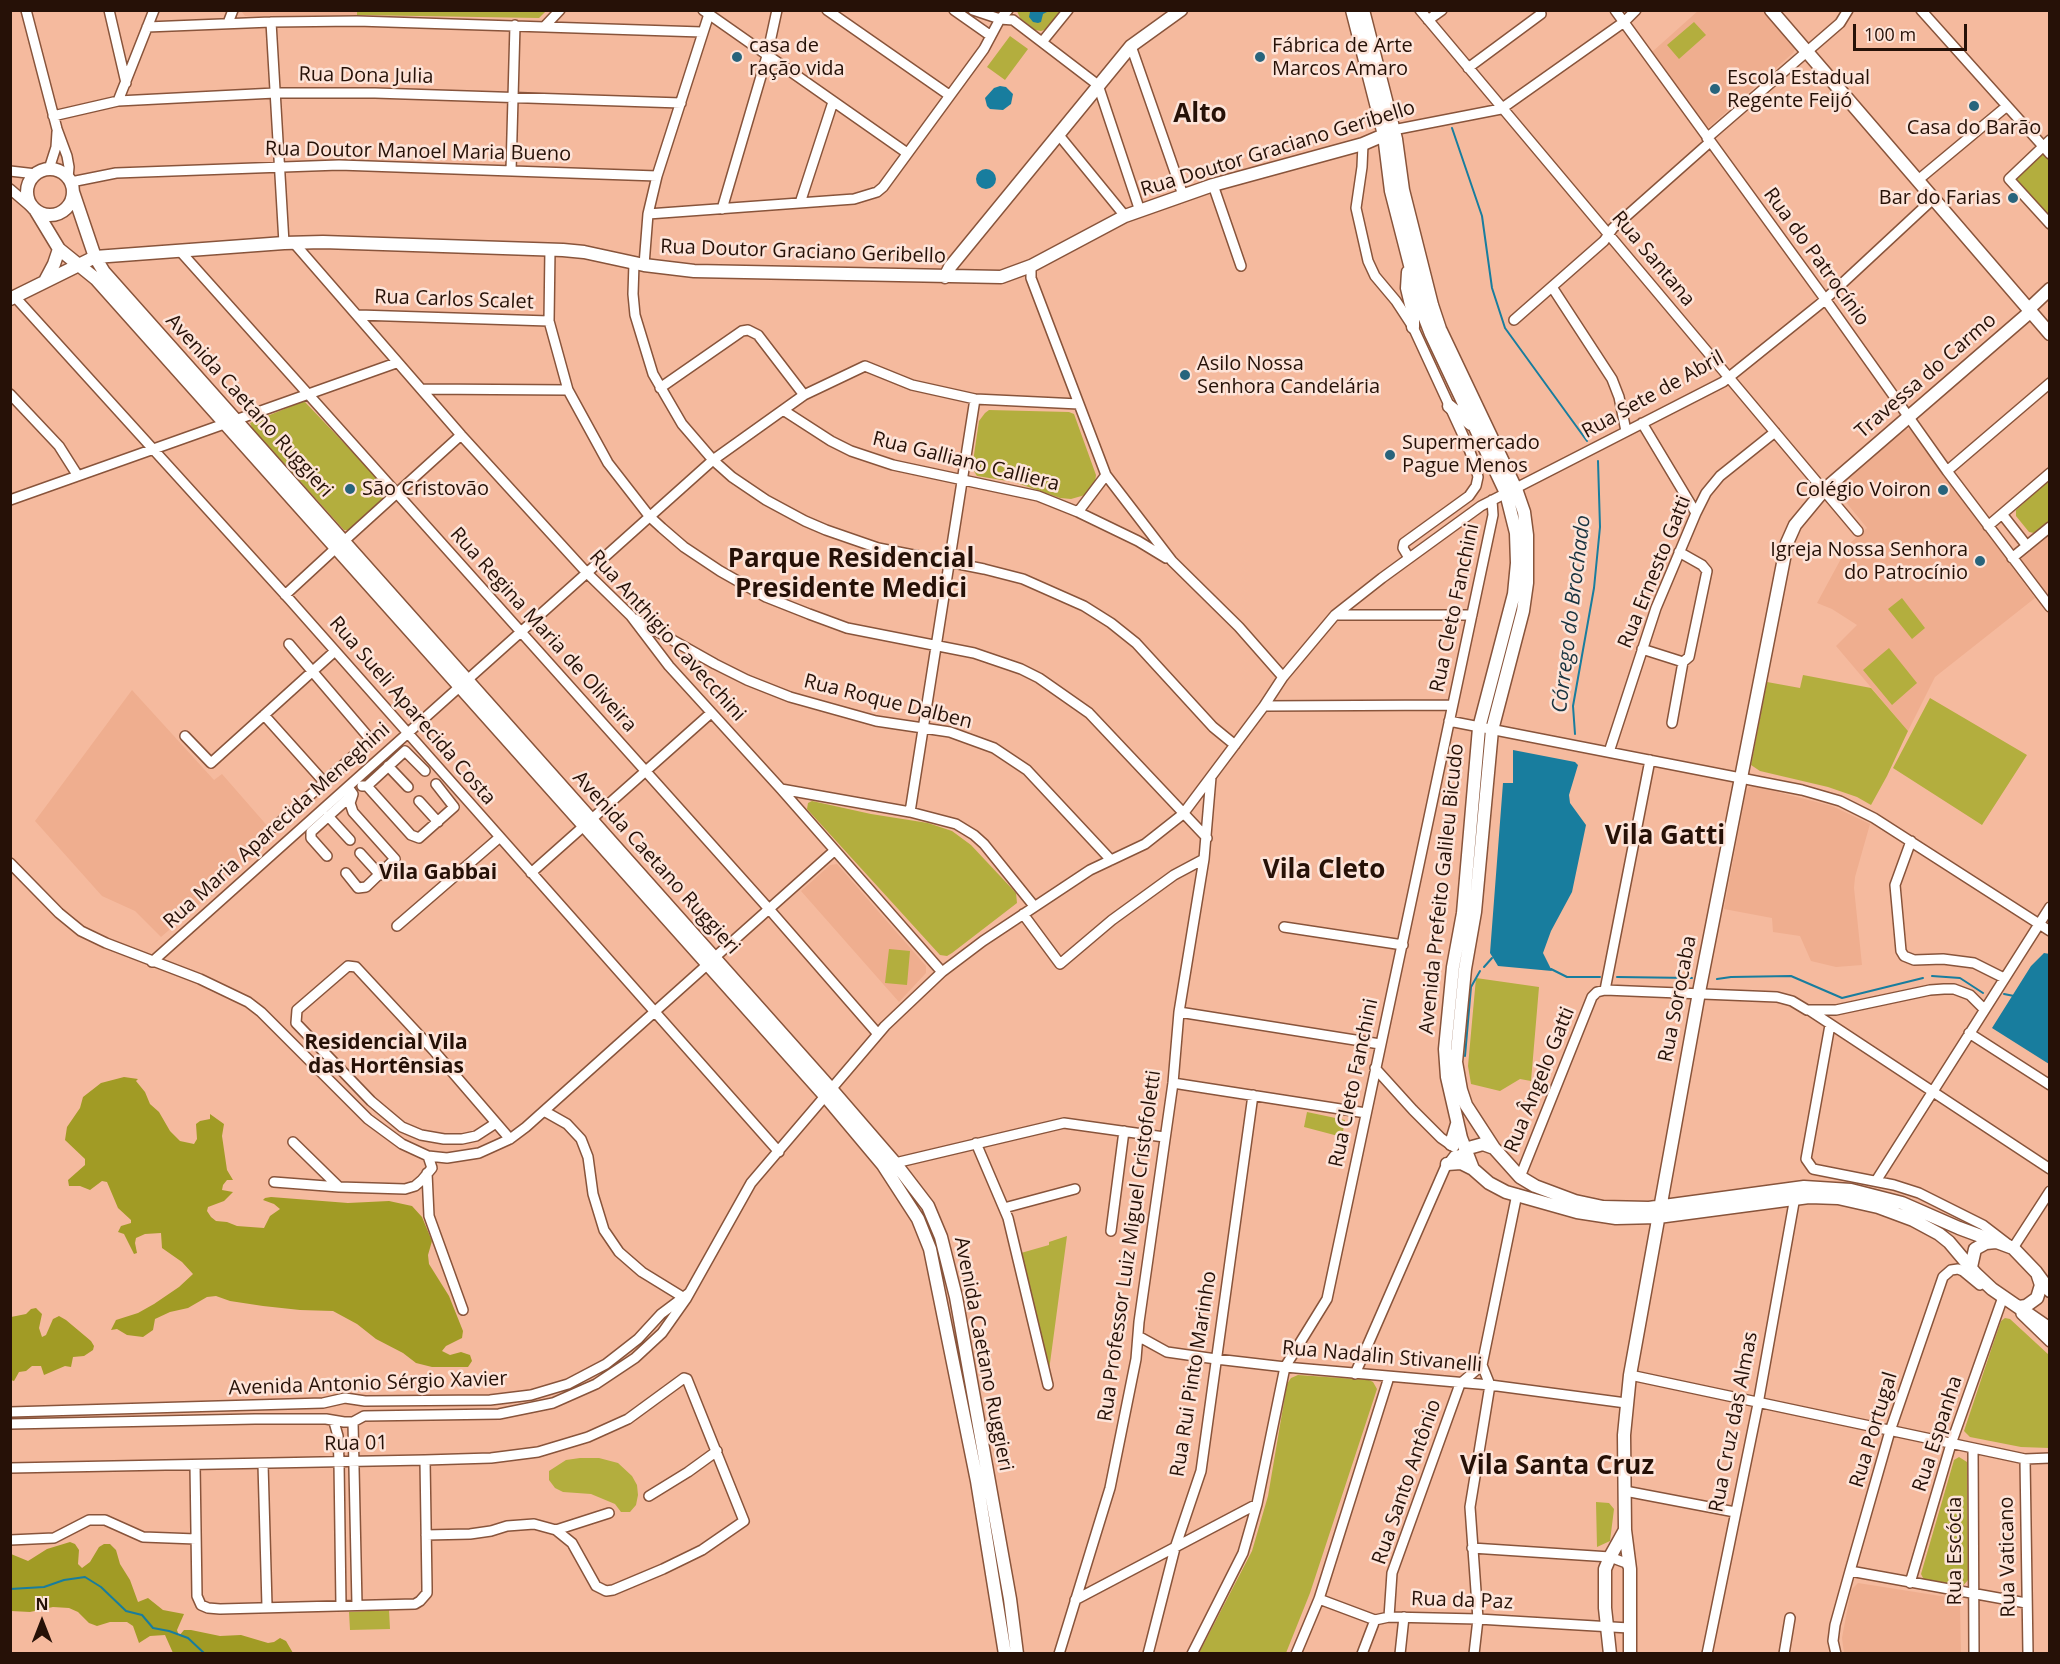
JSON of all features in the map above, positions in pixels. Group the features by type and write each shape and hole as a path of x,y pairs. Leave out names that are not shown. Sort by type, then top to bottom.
{"main road":[{"path":"945,277 950,267 1131,46 1181,10"},
{"name":"Avenida Prefeito Galileu Bicudo","path":"1352,10 1389,133"},
{"name":"Avenida Prefeito Galileu Bicudo","path":"1363,10 1389,133 1391,191 1426,322 1474,426 1511,491 1526,523 1527,584 1523,611 1486,729 1463,913 1453,967 1445,1049 1447,1077 1458,1123 1452,1154 1497,1188 1596,1216 1624,1219 1784,1189 1851,1190 1902,1203 2013,1248 2033,1269 2049,1291"},
{"path":"1771,10 2049,334"},
{"path":"1389,133 1436,318 1511,491"},
{"name":"Rua Doutor Graciano Geribello","path":"13,298 94,257 289,243 550,249 584,252 639,264 694,271 1001,277 1031,266 1125,216 1213,185 1363,144 1389,133"},
{"path":"49,169 59,171 70,184 71,202 60,213 50,215 34,209 26,192 29,182 36,174 49,169"},
{"name":"Avenida Caetano Ruggieri","path":"70,184 94,257 104,272 231,422 928,1206 941,1237 954,1287 1010,1599 1017,1653"},
{"name":"Avenida Caetano Ruggieri","path":"34,209 59,249 96,279 231,422"},
{"path":"44,282 59,249"},
{"path":"1410,262 1407,288 1413,314 1413,327"},
{"name":"Travessa do Carmo","path":"1824,490 2030,312 2032,306 2049,289"},
{"path":"1449,406 1474,426"},
{"name":"Rua Sorocaba","path":"1630,1653 1630,1569 1625,1530 1624,1435 1630,1375 1698,994 1787,543 1795,525 1824,490"},
{"name":"Avenida Prefeito Galileu Bicudo","path":"1486,729 1475,912 1465,969 1456,1062 1466,1105 1494,1148 1520,1177 1535,1186 1588,1204 1658,1213 1795,1197 1838,1198 1895,1212 1939,1234 1998,1293 2049,1329"},
{"path":"1452,1154 1483,1144 1494,1148"},
{"name":"Avenida Caetano Ruggieri","path":"889,1164 930,1249 977,1481 1005,1653"},
{"path":"1971,1267 1975,1249 1986,1243 1998,1242"},
{"path":"2019,1307 2026,1306 2037,1298 2041,1285 2033,1269"},
{"name":"Rua Sorocaba","path":"1610,1653 1605,1569 1625,1530"}],"street":[{"name":"Avenida Caetano Ruggieri","path":"26,10 53,116 67,156 70,184"},
{"path":"109,10 126,83"},
{"path":"118,101 154,10"},
{"path":"228,23 233,10"},
{"path":"544,27 560,10"},
{"path":"722,208 768,56 777,10"},
{"path":"827,10 949,95"},
{"path":"954,10 963,14 991,36"},
{"path":"648,214 854,198 877,192 1008,10"},
{"path":"1042,42 1068,10"},
{"name":"Rua Santana","path":"1420,10 1858,531"},
{"path":"1428,20 1442,10"},
{"name":"Rua do Patrocínio","path":"1615,10 1947,471 2049,607"},
{"path":"1501,109 1624,22 1636,10"},
{"path":"1514,320 1840,23 1848,10"},
{"path":"1921,10 2047,147 2009,179 2049,224"},
{"path":"978,11 1000,19 1013,20 1098,85 1140,211"},
{"path":"907,153 706,12 681,103 657,176 633,294 635,315 647,359 660,388 682,424 713,460 732,477 766,500 805,521 878,548 984,569 1040,585 1083,606 1111,623 1136,643 1213,727 1235,745"},
{"path":"1468,68 1540,14"},
{"path":"147,27 357,21 702,32"},
{"path":"271,22 279,166 289,243"},
{"path":"511,171 515,25"},
{"path":"1131,46 1183,195"},
{"name":"Rua Dona Julia","path":"53,116 118,101 275,93 375,93 681,103"},
{"path":"800,203 833,102"},
{"path":"1917,180 2007,106"},
{"name":"Rua Doutor Graciano Geribello","path":"1389,133 1501,109"},
{"name":"Avenida Caetano Ruggieri","path":"49,169 56,147 57,129"},
{"path":"1058,134 1125,216"},
{"path":"1363,144 1356,208 1368,261 1375,276 1396,301 1413,327 1475,465 1478,477 1476,486 1469,496 1404,543 1402,548 1409,558"},
{"name":"Rua Doutor Manoel Maria Bueno","path":"70,184 116,173 339,165 657,176"},
{"path":"10,171 36,174"},
{"path":"1213,185 1241,266"},
{"path":"10,189 34,209"},
{"name":"Rua Sete de Abril","path":"686,1296 751,1184 903,1007 942,972 1034,906 1090,870 1145,844 1183,814 1283,677 1335,615 1409,558 1492,500 1728,377 1825,299 1933,199"},
{"name":"Rua Anthigio Cavecchini","path":"289,243 358,315 396,363 587,573 631,616 669,666 942,972"},
{"path":"550,249 549,321 568,390 608,464 650,517 684,547 720,572 766,597 847,628 974,653 1011,665 1039,678 1089,712 1207,838"},
{"name":"Rua Regina Maria de Oliveira","path":"180,251 769,909 878,1035"},
{"path":"1031,266 1031,278 1106,475 1172,561 1239,627 1283,677"},
{"path":"1552,286 1612,379 1626,431"},
{"name":"Rua Sueli Aparecida Costa","path":"13,298 153,449 409,733 779,1152"},
{"name":"Rua Carlos Scalet","path":"358,315 549,321"},
{"path":"660,388 742,331 748,330 758,335 804,395"},
{"path":"10,500 396,363"},
{"name":"Rua Maria Aparecida Meneghini","path":"152,962 352,787 464,683 713,460 804,395 865,366 912,385 975,399"},
{"path":"1947,471 2049,383"},
{"path":"421,389 568,390"},
{"path":"10,394 59,446 78,476"},
{"path":"910,812 975,399 1079,404"},
{"name":"Rua Galliano Calliera","path":"783,410 851,451 893,465 1038,496 1078,512 1138,541 1172,561"},
{"path":"1642,423 1696,513"},
{"name":"Rua Ernesto Gatti","path":"1609,752 1656,608 1706,493 1720,476 1775,432"},
{"path":"285,595 461,435"},
{"path":"1988,526 2049,473"},
{"path":"1078,512 1106,475"},
{"name":"Rua Cleto Fanchini","path":"1192,1653 1243,1553 1257,1504 1285,1367 1328,1299 1493,515 1492,500"},
{"path":"2002,514 2027,546"},
{"path":"2012,558 2049,527"},
{"path":"1138,541 1145,538 1149,531"},
{"path":"1672,723 1683,662 1689,657 1707,574 1705,567 1679,552"},
{"path":"1335,615 1472,615"},
{"name":"Rua Roque Dalben","path":"631,616 715,664 779,693 876,721 950,732 994,748 1027,770 1111,860"},
{"path":"275,827 371,739 289,644"},
{"path":"1642,649 1683,662"},
{"path":"185,736 210,763 335,651"},
{"path":"1264,706 1452,705"},
{"path":"531,873 711,712"},
{"path":"264,715 325,783"},
{"path":"1449,721 1740,777 1802,790 1840,801 1866,813 2049,931"},
{"path":"352,787 367,786 407,751 425,771"},
{"path":"1650,760 1605,990 1776,997 1792,1001 2049,1169"},
{"path":"388,766 408,787"},
{"name":"Rua Professor Luiz Miguel Cristofoletti","path":"1059,1653 1110,1488 1136,1359 1173,1083 1179,1012 1207,838 1211,777"},
{"path":"367,786 416,838 419,838 454,807 436,784"},
{"path":"327,856 311,838 311,832 352,787"},
{"path":"345,873 358,888 366,887 396,859 353,812 350,803 352,787"},
{"path":"781,789 910,812 956,824 975,835 1034,906"},
{"path":"419,801 438,822"},
{"path":"328,816 350,840"},
{"path":"397,926 500,837"},
{"path":"1911,841 1895,885 1901,951 1904,956 1914,960 1960,960 1989,969 2004,978"},
{"path":"10,862 59,913 81,931 106,944 200,979 248,1002 261,1012 368,1119 402,1144 428,1156 447,1158 479,1154 510,1139 834,851"},
{"path":"360,853 380,875"},
{"path":"1023,914 1060,964 1112,920 1174,874 1204,859"},
{"path":"1876,1181 2049,907"},
{"path":"1284,927 1403,945"},
{"path":"496,1123 476,1136 462,1139 421,1135 402,1127 371,1101 296,1023 295,1015 300,1005 348,966 361,969 496,1123 510,1139"},
{"path":"1808,1010 1836,1010 1944,988 1970,995 1984,1009"},
{"name":"Rua Ângelo Gatti","path":"1520,1177 1592,997 1597,992 1605,990"},
{"path":"1179,1012 1380,1044"},
{"path":"1830,1025 1806,1159 1813,1169 1876,1181 1941,1203 1983,1225 2013,1248 2049,1191"},
{"path":"1970,1033 2049,1085"},
{"path":"1355,1374 1452,1154 1375,1068"},
{"path":"1173,1083 1366,1113"},
{"name":"Rua Rui Pinto Marinho","path":"1148,1653 1175,1548 1201,1471 1253,1095"},
{"path":"544,1111 567,1124 581,1139 588,1157 593,1194 604,1230 619,1252 642,1272 686,1296"},
{"path":"889,1164 1064,1123 1164,1137"},
{"path":"1111,1231 1124,1131"},
{"path":"293,1142 339,1187"},
{"path":"976,1143 1004,1208 1014,1239 1048,1385"},
{"path":"274,1182 405,1189 415,1186 432,1168 428,1156"},
{"path":"427,1173 429,1216 463,1311"},
{"path":"1004,1208 1075,1190"},
{"path":"1474,1653 1478,1619 1470,1507 1490,1385 1482,1365 1517,1194"},
{"name":"Rua Cruz das Almas","path":"1707,1653 1758,1404 1795,1197"},
{"name":"Rua Portugal","path":"1836,1653 1833,1641 1835,1625 1850,1571 1890,1431 1943,1277 1951,1270 1958,1269 1984,1288 1998,1293"},
{"path":"2033,1269 2049,1278"},
{"path":"1998,1293 2049,1342"},
{"name":"Rua Espanha","path":"1910,1583 1998,1293"},
{"name":"Avenida Antonio Sérgio Xavier","path":"10,1412 323,1403 345,1398 365,1401 490,1400 531,1395 568,1384 606,1364 638,1340 661,1314 686,1296"},
{"name":"Avenida Antonio Sérgio Xavier","path":"10,1424 330,1420 353,1422 364,1416 499,1414 553,1403 596,1384 635,1358 662,1333 686,1296"},
{"name":"Rua Nadalin Stivanelli","path":"1138,1336 1167,1352 1216,1359 1460,1384 1490,1385 1626,1402"},
{"name":"Rua Santo Antônio","path":"1389,1617 1392,1573 1460,1384 1482,1365"},
{"path":"1630,1375 2025,1459 2049,1458"},
{"path":"1296,1653 1319,1599 1389,1377"},
{"name":"Rua 01","path":"10,1468 491,1458 538,1452 588,1437 628,1419 682,1379 687,1379 717,1451"},
{"path":"364,1416 365,1401"},
{"path":"323,1403 323,1414 330,1420 338,1436 341,1606"},
{"path":"353,1422 357,1605"},
{"name":"Rua Escócia","path":"1973,1448 1974,1653"},
{"path":"426,1534 470,1534 507,1526 534,1524 556,1530 572,1543 593,1581 600,1589 613,1590 702,1550 744,1522 717,1451 648,1496"},
{"name":"Rua Vaticano","path":"2025,1459 2028,1653"},
{"path":"195,1465 197,1596 201,1605 213,1609 415,1604 424,1599 427,1587 425,1460"},
{"path":"263,1464 267,1606"},
{"path":"1625,1491 1735,1512"},
{"path":"1076,1600 1257,1504"},
{"path":"556,1530 609,1513"},
{"path":"10,1540 54,1538 89,1520 105,1520 143,1537 196,1539"},
{"path":"1472,1548 1610,1557 1626,1563 1630,1569"},
{"path":"1850,1571 2026,1603"},
{"path":"1319,1599 1375,1620 1362,1653"},
{"name":"Rua da Paz","path":"1375,1620 1389,1617 1478,1619 1629,1628"},
{"path":"1400,1653 1404,1617"},
{"path":"1784,1653 1790,1618"}],"shaded area":[{"path":"357,10 357,15 245,16 241,11"},
{"path":"357,10 546,11 539,18 357,15"},
{"name":"Escola Estadual Regente Feijó","path":"1699,10 1763,11 1795,49 1709,127 1652,52"},
{"path":"1017,11 1062,11 1047,29 1041,31 1035,30 1020,18"},
{"path":"1694,22 1706,35 1679,59 1667,45"},
{"path":"1010,36 1028,49 1005,80 987,67"},
{"path":"2049,147 2049,216 2016,179"},
{"path":"304,401 386,487 387,493 384,499 350,530 344,530 250,423"},
{"path":"989,410 1074,414 1096,475 1095,482 1085,495 1071,499 1060,498 1014,482 977,476 972,468 979,421"},
{"path":"1905,429 1910,429 2035,598 1935,677 1908,731 1836,646 1857,625 1832,609 1817,603 1849,544 1867,528 1836,490"},
{"path":"2049,480 2049,521 2034,533 2029,532 2016,516 2016,510"},
{"path":"2049,536 2049,596 2021,559"},
{"path":"1902,598 1925,628 1912,639 1888,609"},
{"path":"1889,648 1917,683 1892,705 1863,670"},
{"path":"1803,675 1871,688 1908,731 1871,805 1857,797 1828,787 1760,771 1751,765 1767,682 1800,688"},
{"path":"132,690 214,780 222,774 277,837 161,937 135,911 102,896 35,821"},
{"path":"1930,698 2027,755 1982,825 1893,768"},
{"path":"1754,786 1832,806 1870,824 1854,888 1862,965 1836,967 1811,961 1800,936 1773,932 1772,918 1724,909 1746,791 1749,787"},
{"path":"812,801 928,823 952,831 971,845 1016,893 1017,903 952,953 947,956 940,955 807,809 808,803"},
{"path":"837,864 926,966 926,973 899,1002 801,891 830,865"},
{"path":"889,949 910,951 907,985 885,983"},
{"path":"1476,978 1539,987 1531,1081 1520,1079 1500,1091 1471,1084 1468,1066"},
{"path":"124,1077 138,1079 136,1081 145,1092 150,1104 159,1112 170,1131 180,1141 194,1144 197,1139 196,1124 210,1119 210,1114 224,1124 222,1136 227,1170 233,1180 227,1180 222,1190 233,1192 224,1201 208,1207 207,1211 216,1221 237,1226 264,1228 270,1216 280,1209 263,1200 271,1197 348,1203 389,1201 412,1206 422,1217 432,1241 428,1255 429,1264 449,1296 463,1331 462,1338 446,1346 442,1351 450,1355 461,1352 470,1355 472,1361 468,1367 432,1367 416,1363 333,1311 263,1306 230,1301 216,1296 207,1297 188,1308 170,1312 155,1319 153,1330 143,1337 127,1335 117,1329 111,1330 116,1320 138,1313 154,1304 193,1274 182,1262 162,1248 161,1233 145,1234 136,1238 137,1253 134,1254 124,1234 118,1232 121,1226 131,1223 131,1220 118,1208 107,1182 102,1181 90,1190 80,1186 69,1186 68,1180 85,1165 85,1159 65,1140 67,1127 80,1108 83,1097 101,1083"},
{"path":"1307,1112 1345,1120 1342,1137 1304,1127"},
{"path":"1067,1236 1048,1378 1021,1253 1049,1245 1049,1242"},
{"path":"36,1308 42,1314 39,1328 42,1337 46,1335 53,1319 59,1316 91,1341 94,1346 93,1350 84,1356 73,1357 71,1367 65,1366 44,1375 41,1366 32,1366 26,1371 19,1372 14,1381 11,1380 11,1317 26,1314"},
{"path":"2005,1318 2010,1319 2049,1355 2049,1448 2021,1447 1970,1437 1964,1431 2001,1321"},
{"path":"1298,1375 1369,1380 1377,1389 1310,1593 1286,1653 1199,1653 1252,1551 1268,1496 1287,1384 1291,1378"},
{"path":"1959,1457 1967,1462 1968,1580 1962,1587 1924,1580 1921,1574 1954,1460"},
{"path":"599,1458 618,1463 632,1476 637,1485 638,1495 636,1505 630,1512 621,1512 615,1504 591,1494 563,1492 555,1488 549,1480 549,1471 566,1460"},
{"path":"1596,1502 1609,1503 1614,1509 1610,1541 1597,1547"},
{"path":"70,1542 75,1544 79,1550 78,1564 82,1568 90,1562 99,1547 110,1544 116,1550 138,1602 148,1598 163,1610 184,1614 177,1630 179,1636 184,1630 191,1630 220,1636 241,1635 268,1643 280,1638 286,1641 293,1653 173,1653 165,1635 150,1636 139,1643 133,1626 127,1622 110,1622 97,1626 89,1623 78,1612 69,1608 53,1607 30,1612 11,1611 11,1554 28,1561 47,1549"},
{"path":"1858,1583 1953,1598 1960,1605 1961,1653 1844,1653 1842,1638 1851,1590"},
{"path":"389,1610 390,1629 350,1630 349,1612"}],"water":[{"path":"1049,11 1043,14 1041,22 1038,23 1033,22 1029,17 1030,12"},
{"path":"1006,87 1013,94 1011,104 1003,110 990,109 985,98 994,88"},
{"path":"982,169 990,169 996,175 996,183 990,189 982,189 976,183 976,175"},
{"path":"1513,750 1575,762 1578,765 1569,795 1570,803 1586,825 1572,892 1551,931 1543,953 1552,971 1498,966 1490,953 1503,783 1513,783"},
{"path":"2044,953 2050,954 2049,1064 1992,1028 2031,966"}],"waterway":[{"path":"1452,128 1482,216 1492,288 1505,328 1587,441"},
{"name":"Córrego do Brochado","path":"1575,734 1573,706 1594,588 1600,527 1598,461"},
{"path":"1484,967 1492,958"},
{"name":"Córrego do Brochado","path":"1551,969 1567,977 1600,977"},
{"path":"1465,1056 1471,987 1480,971"},
{"name":"Córrego do Brochado","path":"1717,979 1791,976 1842,998 1923,978"},
{"name":"Córrego do Brochado","path":"1932,976 1960,978 1983,993"},
{"name":"Córrego do Brochado","path":"1617,977 1692,978"},
{"name":"Córrego do Brochado","path":"2004,994 2014,996"},
{"path":"10,1589 44,1587 64,1580 85,1577 101,1587 126,1611 142,1615 153,1628 188,1638 205,1654"}],"place":[{"name":"casa de ração vida","path":"737,57"},
{"name":"Fábrica de Arte Marcos Amaro","path":"1260,57"},
{"name":"Escola Estadual Regente Feijó","path":"1715,89"},
{"name":"Casa do Barão","path":"1974,106"},
{"name":"Bar do Farias","path":"2013,198"},
{"name":"Asilo Nossa Senhora Candelária","path":"1185,375"},
{"name":"Supermercado Pague Menos","path":"1390,455"},
{"name":"São Cristovão","path":"350,489"},
{"name":"Colégio Voiron","path":"1943,490"},
{"name":"Igreja Nossa Senhora do Patrocínio","path":"1980,561"}],"district":[{"name":"Alto","path":"1200,115"},
{"name":"Parque Residencial Presidente Medici","path":"851,575"},
{"name":"Vila Gatti","path":"1665,837"},
{"name":"Vila Cleto","path":"1324,871"},
{"name":"Vila Gabbai","path":"438,873"},
{"name":"Residencial Vila das Hortênsias","path":"386,1055"},
{"name":"Vila Santa Cruz","path":"1557,1467"}]}
